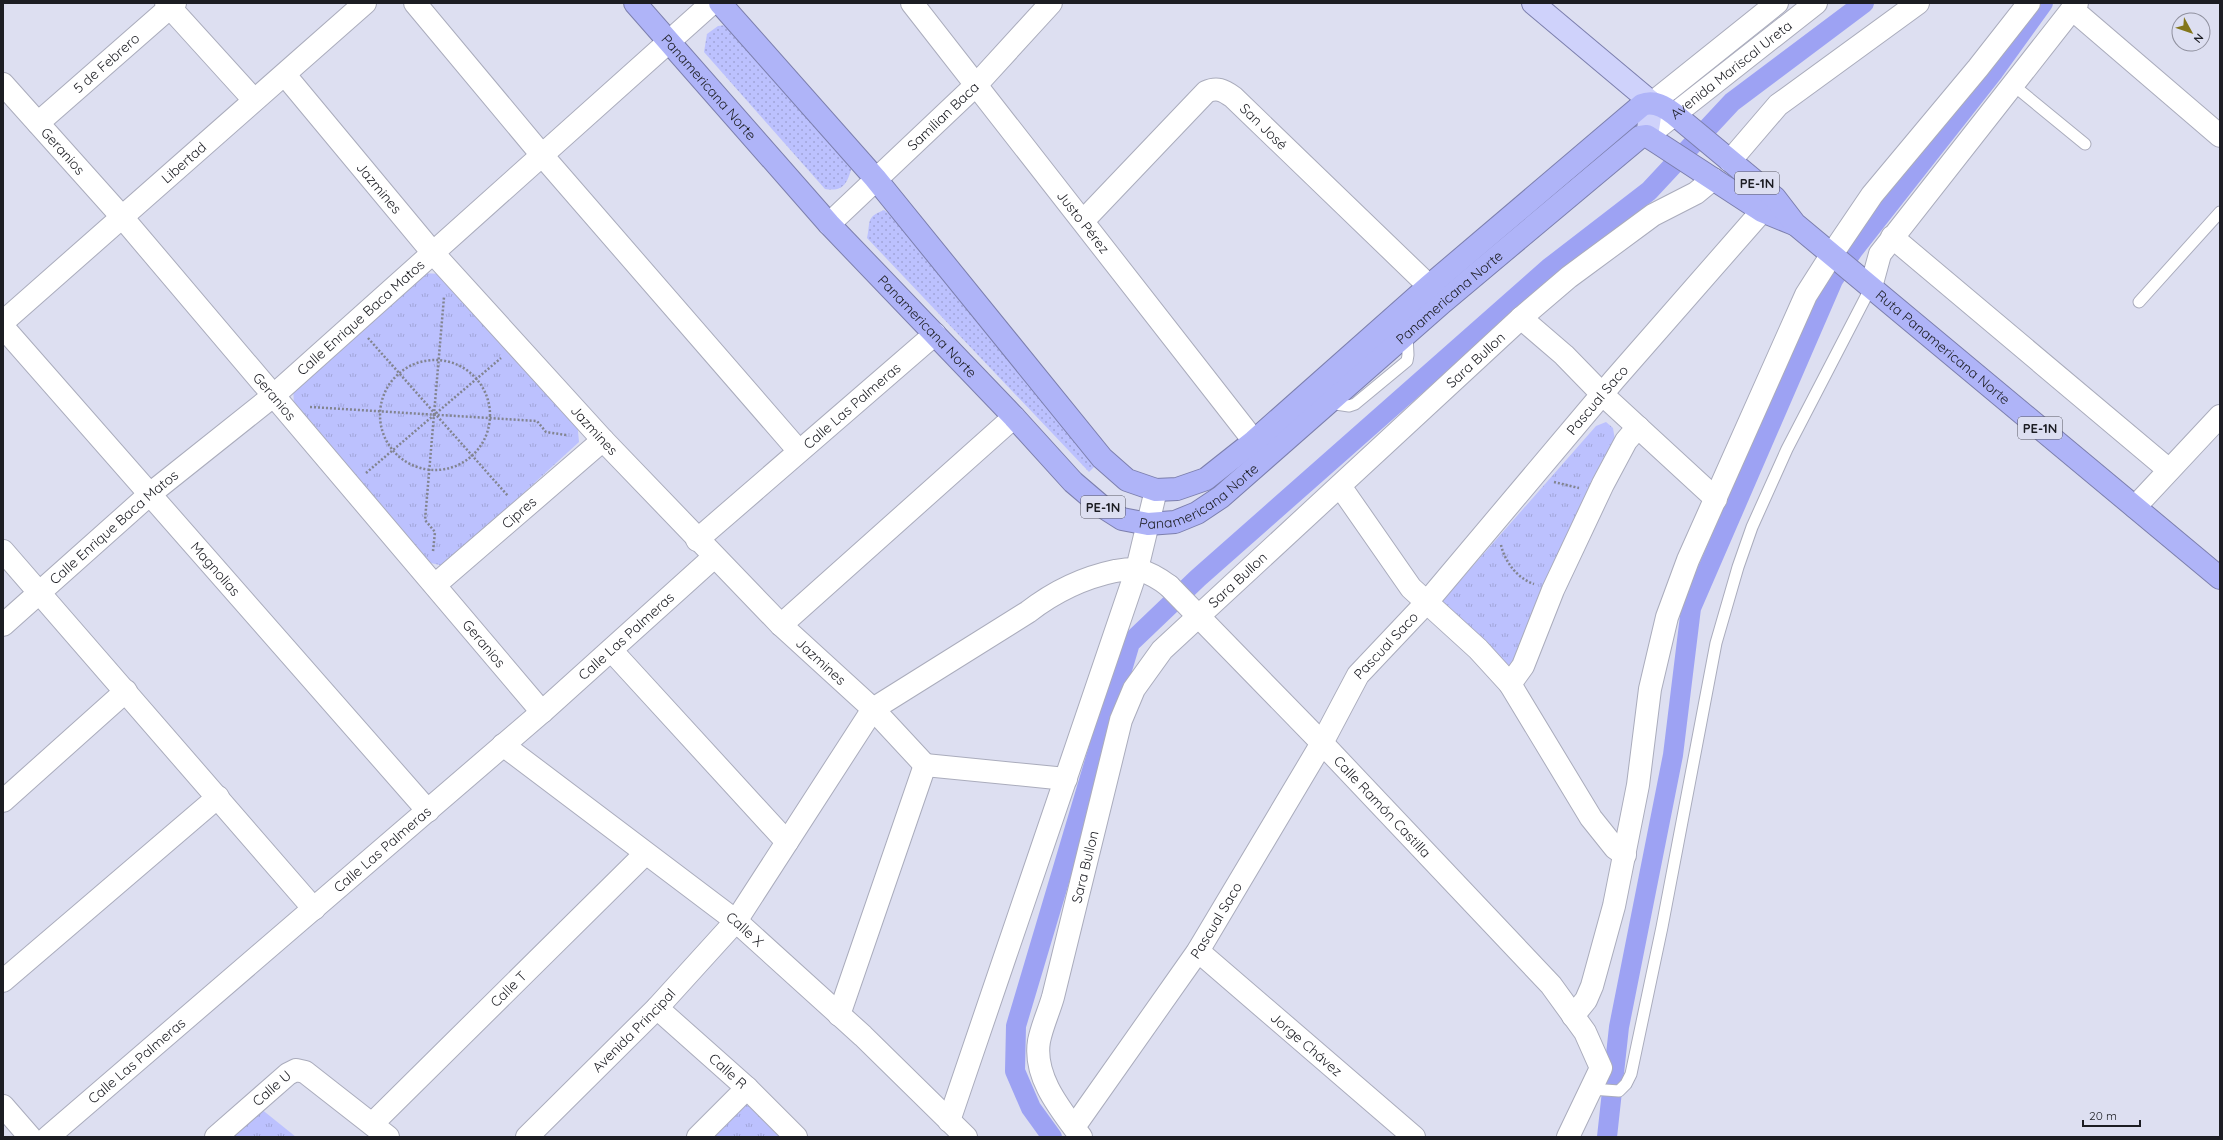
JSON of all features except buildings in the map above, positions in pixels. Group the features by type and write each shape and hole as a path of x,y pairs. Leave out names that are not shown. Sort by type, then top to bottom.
{"highway":[{"name":"Panamericana Norte","path":"635,3 828,224 1014,416 1073,482 1100,505 1122,519 1148,524 1175,522 1197,513 1220,497 1407,334 1436,294 1642,106 1652,103"},
{"name":"Panamericana Norte","path":"720,3 875,178 1102,458 1127,480 1156,490 1176,488 1206,479 1436,294 1634,141 1640,137 1653,140"},
{"name":"PE-1N","path":"1652,103 1665,108 1678,117"},
{"name":"Ruta Panamericana Norte","path":"1678,117 1775,198 1796,224 2220,578"},
{"name":"Ruta Panamericana Norte","path":"1653,140 1762,211 1796,224"}],"main road":[{"path":"1533,3 1652,103 1653,140"}],"street":[{"name":"Libertad","path":"3,322 254,100 285,76 365,3"},
{"path":"415,3 542,154 798,450"},
{"name":"Calle Enrique Baca Matos","path":"3,625 150,494 273,396 712,3"},
{"name":"Justo Pérez","path":"912,3 977,84 1254,440"},
{"name":"Samilian Baca","path":"828,224 875,178 977,84 1051,3"},
{"name":"Avenida Mariscal Ureta","path":"1652,103 1777,3"},
{"name":"Avenida Mariscal Ureta","path":"1653,140 1678,117 1816,3"},
{"path":"1730,161 1778,105 1918,3"},
{"path":"1573,1016 1586,1000 1592,986 1614,906 1638,785 1650,689 1657,652 1677,588 1806,295 1836,257 1872,195 1978,68 2029,3"},
{"path":"170,4 254,100"},
{"name":"5 de Febrero","path":"38,123 170,4"},
{"path":"1866,282 1880,254 1892,238 2075,6 2220,136"},
{"name":"Jazmines","path":"285,76 433,253 603,440 697,540 781,625 873,709 925,765"},
{"name":"Geranios","path":"3,84 122,217 273,396 436,585 542,712"},
{"name":"San José","path":"1083,221 1206,92 1214,88 1233,96 1436,294"},
{"name":"Sara Bullon","path":"1077,1132 1045,1083 1041,1070 1039,1042 1053,997 1121,720 1134,689 1162,650 1195,612 1340,486 1521,318 1569,277 1652,215 1696,193 1705,174"},
{"name":"Pascual Saco","path":"1077,1132 1198,951 1322,743 1358,675 1427,602 1762,211"},
{"path":"1892,238 2169,470"},
{"path":"1521,318 1564,356 1603,395 1716,499"},
{"name":"Magnolias","path":"3,327 428,811"},
{"name":"Calle Las Palmeras","path":"697,540 798,450 935,334"},
{"path":"781,625 1014,416"},
{"path":"2135,507 2220,416"},
{"path":"1510,684 1524,666 1553,590 1603,484 1626,441 1638,427"},
{"name":"Cipres","path":"436,585 603,440"},
{"path":"1340,486 1411,588 1478,649 1510,684 1591,818 1615,848 1625,855"},
{"path":"949,1121 1138,569 1156,490"},
{"path":"3,551 314,909"},
{"name":"Calle Las Palmeras","path":"48,1137 542,712 714,557"},
{"path":"873,709 1064,588 1101,574 1138,569"},
{"name":"Calle Ramón Castilla","path":"1138,569 1156,577 1169,586 1195,612 1322,743 1551,985 1585,1032 1601,1068 1598,1090"},
{"path":"611,650 787,842"},
{"path":"3,801 126,691"},
{"name":"Avenida Principal","path":"527,1137 657,1008 736,921 873,709"},
{"name":"Calle X","path":"503,745 645,854 736,921 839,1015 966,1137"},
{"path":"839,1015 925,765 1066,779"},
{"path":"3,980 218,797"},
{"name":"Calle T","path":"380,1131 645,854"},
{"name":"Jorge Chávez","path":"1198,951 1414,1137"},
{"name":"Calle R","path":"657,1008 747,1088 796,1137"},
{"name":"Calle U","path":"216,1137 288,1074 296,1070 305,1072 380,1131"},
{"path":"698,1137 747,1088"},
{"path":"1568,1137 1598,1090"},
{"path":"3,1106 30,1137"}],"lane":[{"path":"2013,85 2085,144"},
{"path":"2139,302 2220,212"},
{"path":"1598,1090 1619,1091 1626,1084 1631,1074 1662,927 1716,643 1738,567 1778,468 1854,318 1866,282"}],"path":[{"path":"433,551 435,532 425,520 445,292"},
{"path":"365,335 434,415 509,498 515,493"},
{"path":"361,477 503,357"},
{"path":"440,360 462,366 477,379 486,392 490,418 486,438 472,457 449,469 430,470 412,466 393,451 381,428 380,412 386,390 399,374 414,364 440,360"},
{"path":"310,413 305,407 538,421 546,432 566,435"},
{"path":"565,442 566,430"},
{"path":"1548,482 1561,483 1580,489"},
{"path":"1499,539 1502,552 1518,576 1538,585"},
{"path":"425,549 439,553"}],"green space":[{"path":"726,25 852,167 846,182 841,188 831,190 825,189 704,52 707,34 718,26"},
{"path":"884,210 894,218 1097,464 1089,472 867,238 871,218"},
{"path":"421,273 443,274 577,420 579,442 444,566 422,561 294,409 293,383"},
{"path":"1606,422 1613,428 1615,440 1511,673 1442,605 1443,600 1596,426"},
{"path":"743,1100 787,1137 708,1137"},
{"path":"260,1108 296,1137 226,1137"}],"waterway":[{"path":"1052,1137 1031,1108 1015,1071 1016,1026 1130,643 1198,578 1549,268 1649,191 1732,102 1864,3"},
{"path":"1607,1137 1619,1027 1673,755 1691,608 1833,280 1854,249 1994,71 2043,3"}]}
